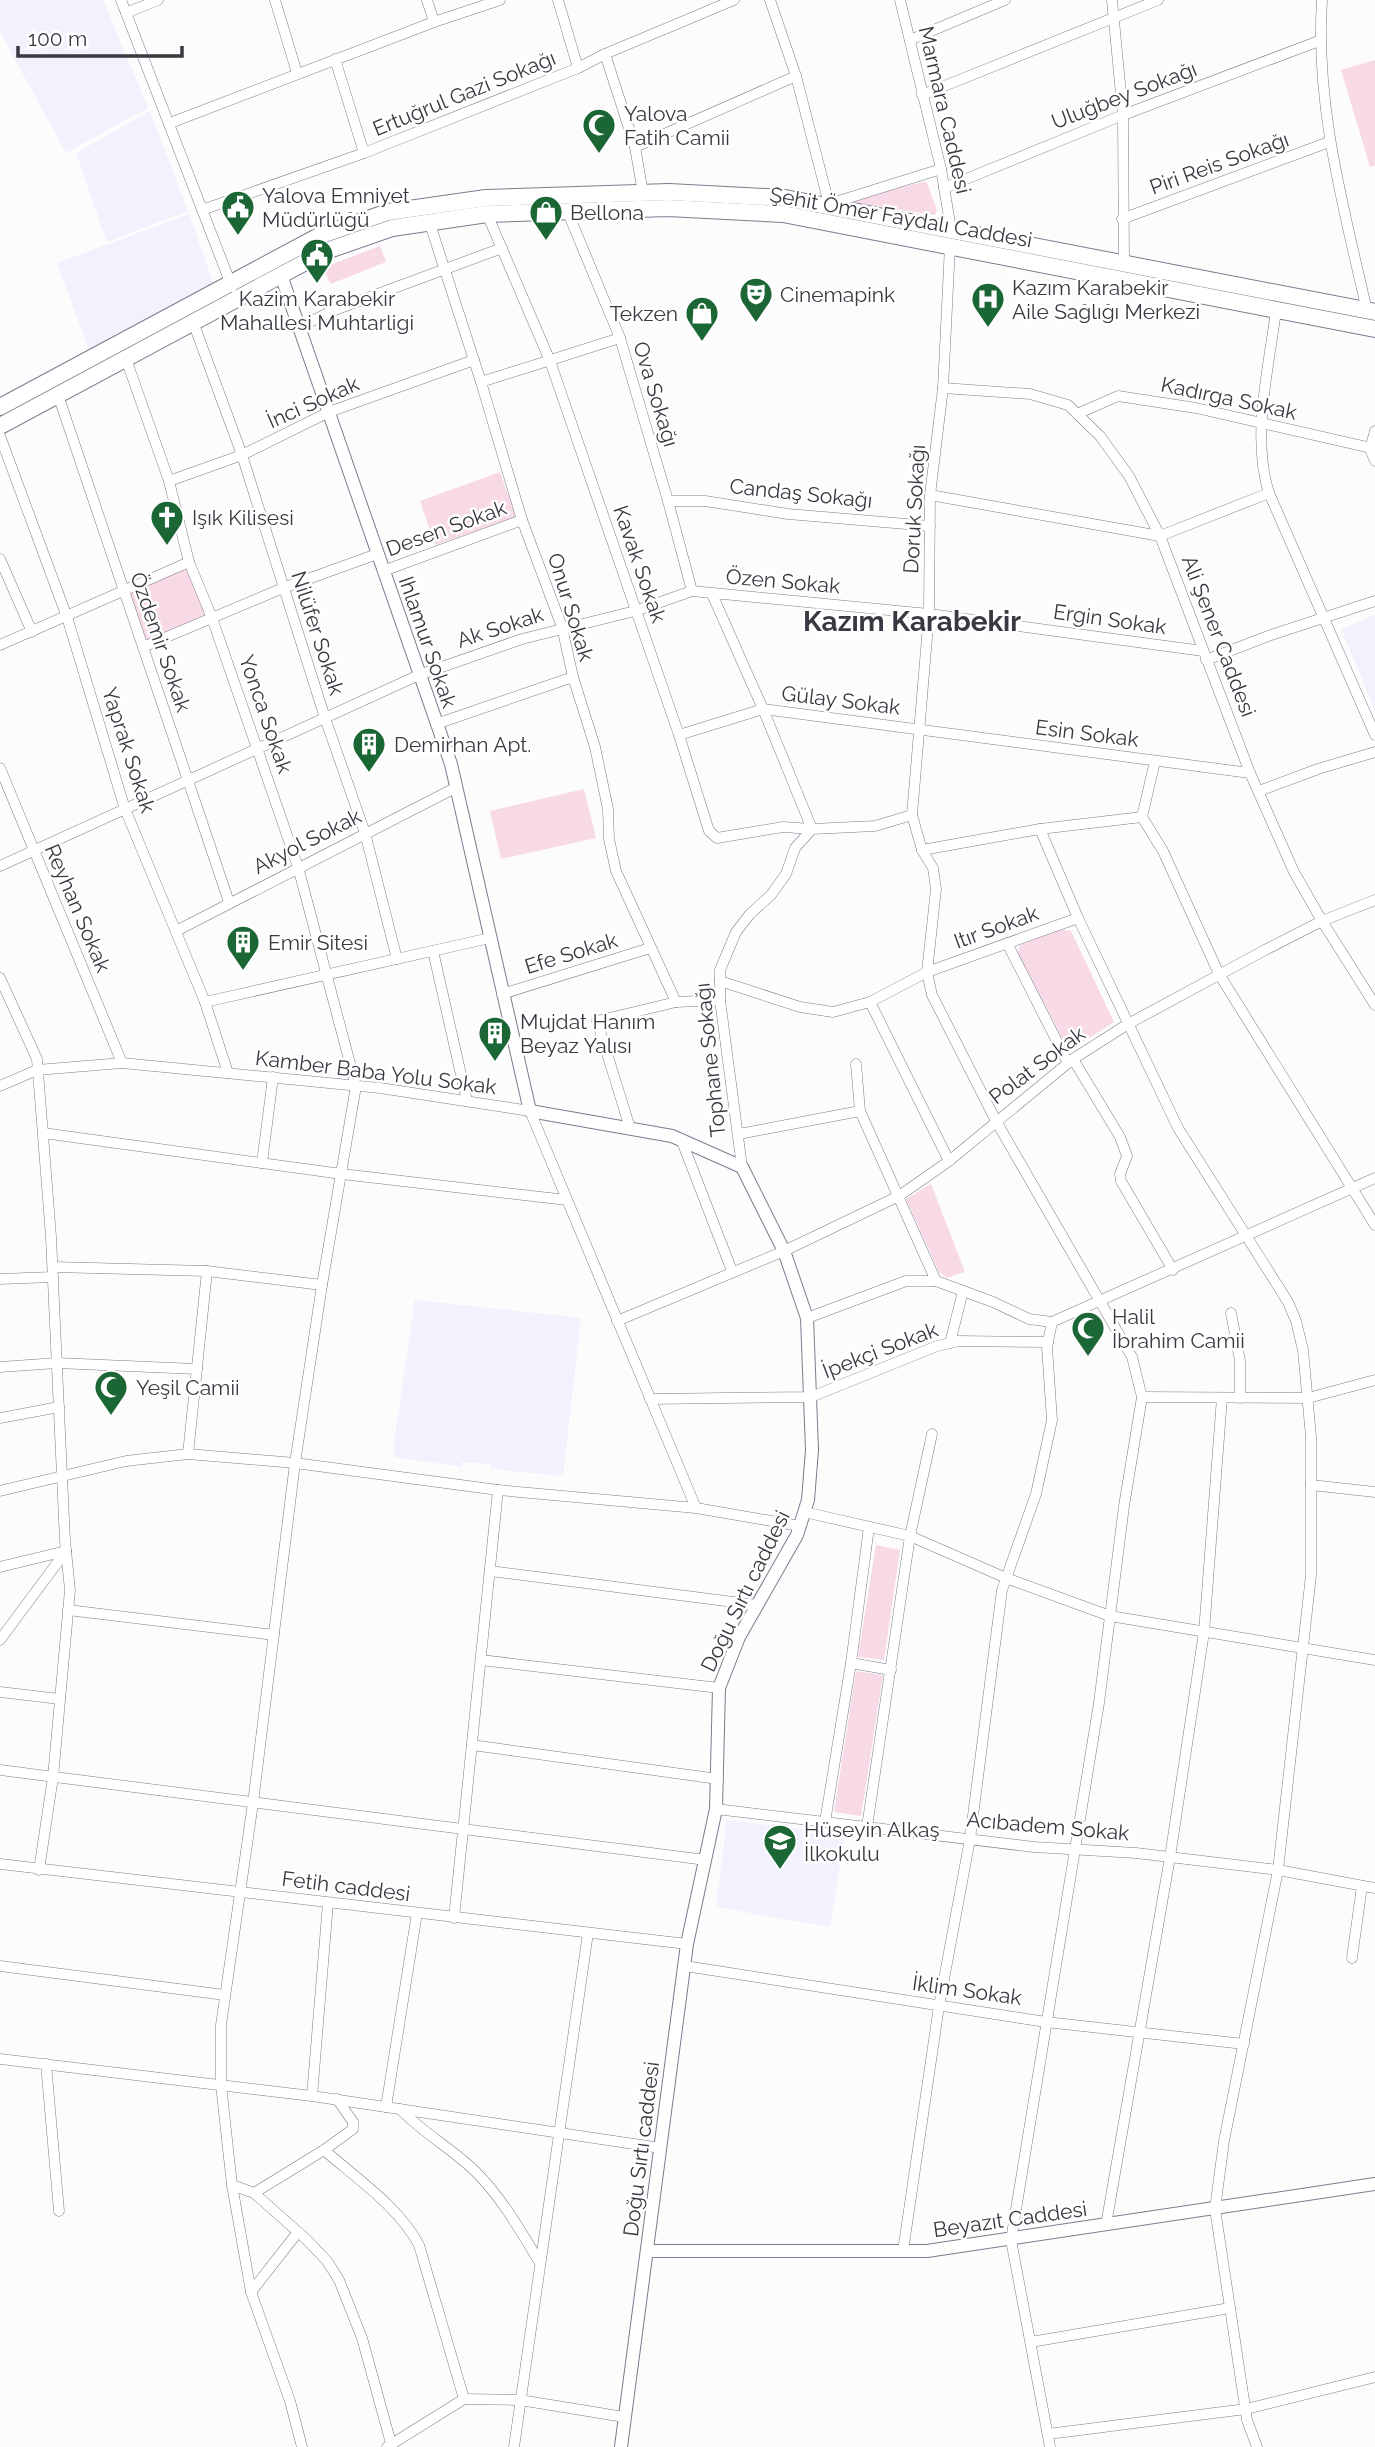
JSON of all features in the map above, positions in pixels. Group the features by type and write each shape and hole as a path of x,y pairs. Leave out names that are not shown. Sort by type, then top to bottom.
{"main road":[{"name":"Şehit Ömer Faydalı Caddesi","path":"0,407 319,236 388,212 486,198 669,192 785,198 828,204 1371,311"},
{"name":"Şehit Ömer Faydalı Caddesi","path":"0,426 326,251 392,228 487,214 668,208 783,214 1375,329"},
{"path":"950,246 951,229"}],"street":[{"path":"121,0 237,299"},
{"path":"126,13 158,0"},
{"path":"275,0 297,74"},
{"path":"427,0 433,22"},
{"path":"170,123 433,22 500,0"},
{"path":"558,0 578,68"},
{"name":"Ertuğrul Gazi Sokağı","path":"202,210 365,153 578,68 734,0"},
{"path":"770,0 796,76 828,204 941,169"},
{"name":"Marmara Caddesi","path":"901,0 941,169 951,229"},
{"path":"1112,0 1123,115 1124,262"},
{"path":"922,95 1158,0"},
{"path":"1322,0 1319,41 1329,142 1371,311"},
{"path":"910,40 1001,1"},
{"name":"Uluğbey Sokağı","path":"944,188 1123,115 1319,41"},
{"path":"605,54 635,147 643,193"},
{"path":"335,59 365,153"},
{"path":"635,147 796,76"},
{"name":"Piri Reis Sokağı","path":"1122,219 1329,142"},
{"name":"Ova Sokağı","path":"568,213 620,338 668,501 691,591"},
{"name":"Kavak Sokak","path":"487,214 550,361 679,735 709,831 717,838 783,827 812,829"},
{"name":"Onur Sokak","path":"429,222 522,520 562,627 573,677 595,747 608,809 609,839 616,871 676,1002"},
{"name":"Doruk Sokağı","path":"912,815 929,614 930,495 943,388 950,246"},
{"path":"300,327 332,311 502,248"},
{"name":"Ihlamur Sokak","path":"281,275 451,764 530,1111"},
{"path":"1276,310 1262,422 1262,473 1375,735"},
{"name":"Nilüfer Sokak","path":"193,322 242,455 325,718 365,833 397,958"},
{"path":"481,382 620,338"},
{"name":"Yonca Sokak","path":"126,359 169,481 189,562 212,618 298,867 356,1086"},
{"name":"İnci Sokak","path":"169,481 242,455 329,412 474,360"},
{"name":"Ali Şener Caddesi","path":"943,388 1030,394 1068,405 1100,436 1129,476 1160,536 1250,773 1294,872 1375,1005"},
{"name":"Özdemir Sokak","path":"58,395 229,902"},
{"name":"Kadırga Sokak","path":"1077,414 1118,396 1196,408 1373,449"},
{"path":"1375,431 1375,461"},
{"name":"Yaprak Sokak","path":"0,436 66,617 125,809 205,1002 228,1073"},
{"path":"930,495 1160,536 1269,493"},
{"name":"Candaş Sokağı","path":"668,501 705,501 788,514 930,526"},
{"name":"Desen Sokak","path":"383,571 522,520"},
{"path":"143,647 284,588 377,554"},
{"path":"0,559 32,632"},
{"path":"0,645 189,562"},
{"name":"Özen Sokak","path":"635,611 691,591 929,614"},
{"path":"712,594 812,829 875,826 912,815 922,850 933,868 936,889 927,972 932,995 996,1121 1132,1357 1142,1397 1124,1506 1099,1703 1011,2239 1050,2447"},
{"path":"1204,656 1375,601"},
{"name":"Ak Sokak","path":"0,866 419,675 562,627 635,611"},
{"name":"Ergin Sokak","path":"929,614 1204,656"},
{"path":"436,724 573,677"},
{"name":"Gülay Sokak","path":"679,735 763,709 919,729"},
{"name":"Esin Sokak","path":"919,729 1250,773"},
{"path":"1259,791 1375,752"},
{"path":"1155,761 1142,817 1163,851 1219,974 1375,1225"},
{"name":"Reyhan Sokak","path":"0,768 122,1063"},
{"name":"Akyol Sokak","path":"176,931 457,787"},
{"path":"922,850 1041,829 1142,817"},
{"name":"Tophane Sokağı","path":"742,1167 720,1000 720,970 736,932 750,914 771,895 786,874 795,848 812,829"},
{"path":"1041,829 1078,918 1178,1128 1288,1302 1303,1350 1311,1437 1311,1575 1278,1870 1224,2141 1215,2209 1246,2409 1257,2447"},
{"name":"Polat Sokak","path":"617,1321 784,1251 899,1196 949,1161 1070,1061 1128,1024 1322,921 1375,900"},
{"name":"Itır Sokak","path":"720,981 800,1007 833,1012 870,1002 927,972 1078,918"},
{"path":"205,1002 490,938"},
{"path":"1007,943 1070,1061 1120,1137 1127,1156 1120,1174 1121,1181 1173,1270"},
{"name":"Efe Sokak","path":"502,994 650,948"},
{"path":"433,951 467,1101"},
{"path":"0,978 37,1059 53,1272 70,1591 53,1777 39,1870"},
{"path":"630,1128 597,1021 676,1002 720,1000"},
{"path":"870,1002 949,1161"},
{"name":"Kamber Baba Yolu Sokak","path":"0,1086 37,1070 122,1063 356,1086 630,1128 681,1139 742,1167"},
{"path":"856,1064 860,1111 936,1281"},
{"path":"262,1163 273,1077"},
{"path":"302,2447 290,2401 251,2292 232,2185 220,2085 221,2025 253,1803 295,1463 356,1086"},
{"path":"530,1111 696,1508"},
{"path":"739,1134 860,1111"},
{"path":"43,1133 342,1174 567,1200"},
{"path":"681,1139 732,1271"},
{"name":"Doğu Sırtı caddesi","path":"621,2447 687,1944 716,1809 719,1688 739,1637 800,1526 808,1500 812,1450 807,1318 784,1251 742,1167"},
{"path":"807,1318 906,1281 936,1281 1029,1319 1052,1322 1375,1178"},
{"path":"0,1279 53,1272 207,1271 322,1285"},
{"path":"188,1454 207,1271"},
{"path":"950,1343 963,1291"},
{"path":"1231,1313 1240,1361 1240,1398"},
{"path":"903,2251 939,2006 970,1839 1002,1590 1036,1494 1052,1420 1048,1342 1052,1322"},
{"name":"İpekçi Sokak","path":"811,1397 937,1346 959,1341 1048,1342"},
{"path":"0,1367 57,1363 197,1369"},
{"path":"1142,1397 1308,1398 1375,1380"},
{"path":"650,1399 811,1397"},
{"path":"1106,2225 1170,1857 1204,1632 1222,1398"},
{"path":"0,1418 59,1407"},
{"path":"867,1827 911,1536 932,1434"},
{"path":"0,1492 126,1461 188,1454 295,1463 498,1490 696,1508 800,1526"},
{"path":"1311,1485 1375,1492"},
{"path":"454,1917 498,1490"},
{"path":"804,1512 911,1536 1006,1578 1110,1616 1375,1660"},
{"path":"825,1822 851,1663 869,1527"},
{"path":"0,1567 66,1551"},
{"path":"0,1640 66,1551"},
{"path":"490,1571 757,1605"},
{"path":"68,1610 274,1635"},
{"path":"481,1660 719,1688"},
{"path":"851,1663 891,1670"},
{"path":"0,1692 60,1699"},
{"path":"472,1745 718,1779"},
{"path":"0,1770 706,1860"},
{"name":"Acıbadem Sokak","path":"716,1809 1034,1847 1170,1857 1278,1870 1375,1888"},
{"name":"Fetih caddesi","path":"0,1864 687,1944"},
{"path":"1352,1958 1362,1886"},
{"path":"312,2096 328,1903"},
{"path":"386,2107 417,1913"},
{"path":"513,2447 588,1933"},
{"path":"0,1966 225,1995"},
{"name":"İklim Sokak","path":"685,1966 1046,2022 1244,2044"},
{"path":"0,2059 337,2099 661,2148"},
{"path":"46,2064 59,2211"},
{"path":"254,2193 353,2129 353,2122 337,2099"},
{"path":"400,2109 415,2125 474,2171 505,2206 540,2263"},
{"path":"324,2150 412,2231 419,2245 464,2399"},
{"name":"Beyazıt Caddesi","path":"647,2251 927,2251 1375,2184"},
{"path":"232,2185 254,2193 298,2232 327,2261 339,2280 362,2338 390,2446 464,2399 520,2400 624,2417"},
{"path":"251,2292 298,2232"},
{"path":"1031,2342 1230,2308"},
{"path":"1048,2434 1246,2409 1375,2377"}],"shaded area":[{"path":"103,0 148,108 66,153 0,32 0,2"},
{"path":"1375,60 1375,166 1370,167 1341,70"},
{"path":"150,111 188,211 107,242 76,153"},
{"path":"926,181 937,210 935,215 855,203 853,200"},
{"path":"189,214 215,288 90,353 57,263"},
{"path":"380,246 386,262 331,284 322,268"},
{"path":"500,472 516,517 435,545 420,501"},
{"path":"187,566 208,617 147,644 128,591"},
{"path":"1375,615 1375,710 1341,629"},
{"path":"584,789 596,838 501,859 490,811"},
{"path":"1060,929 1071,931 1114,1022 1069,1051 1018,953 1020,945"},
{"path":"931,1184 965,1272 947,1278 939,1272 906,1199"},
{"path":"415,1300 581,1318 563,1476 491,1469 490,1464 462,1462 462,1467 394,1457"},
{"path":"876,1545 900,1550 884,1660 858,1657"},
{"path":"856,1671 883,1675 861,1816 834,1812"},
{"name":"Hüseyin Alkaş İlkokulu","path":"727,1820 845,1834 830,1927 716,1907"}],"place":[{"name":"Yalova Fatih Camii","path":"599,155"},
{"name":"Yalova Emniyet Müdürlüğü","path":"238,237"},
{"name":"Bellona","path":"546,242"},
{"name":"Kazim Karabekir Mahallesi Muhtarligi","path":"317,285"},
{"name":"Cinemapink","path":"756,324"},
{"name":"Kazım Karabekir Aile Sağlığı Merkezi","path":"988,329"},
{"name":"Tekzen","path":"702,343"},
{"name":"Işık Kilisesi","path":"167,547"},
{"name":"Demirhan Apt.","path":"369,774"},
{"name":"Emir Sitesi","path":"243,972"},
{"name":"Mujdat Hanım Beyaz Yalısı","path":"495,1063"},
{"name":"Halil İbrahim Camii","path":"1088,1358"},
{"name":"Yeşil Camii","path":"111,1417"},
{"name":"Hüseyin Alkaş İlkokulu","path":"780,1871"}],"district":[{"name":"Kazım Karabekir","path":"912,621"}]}
